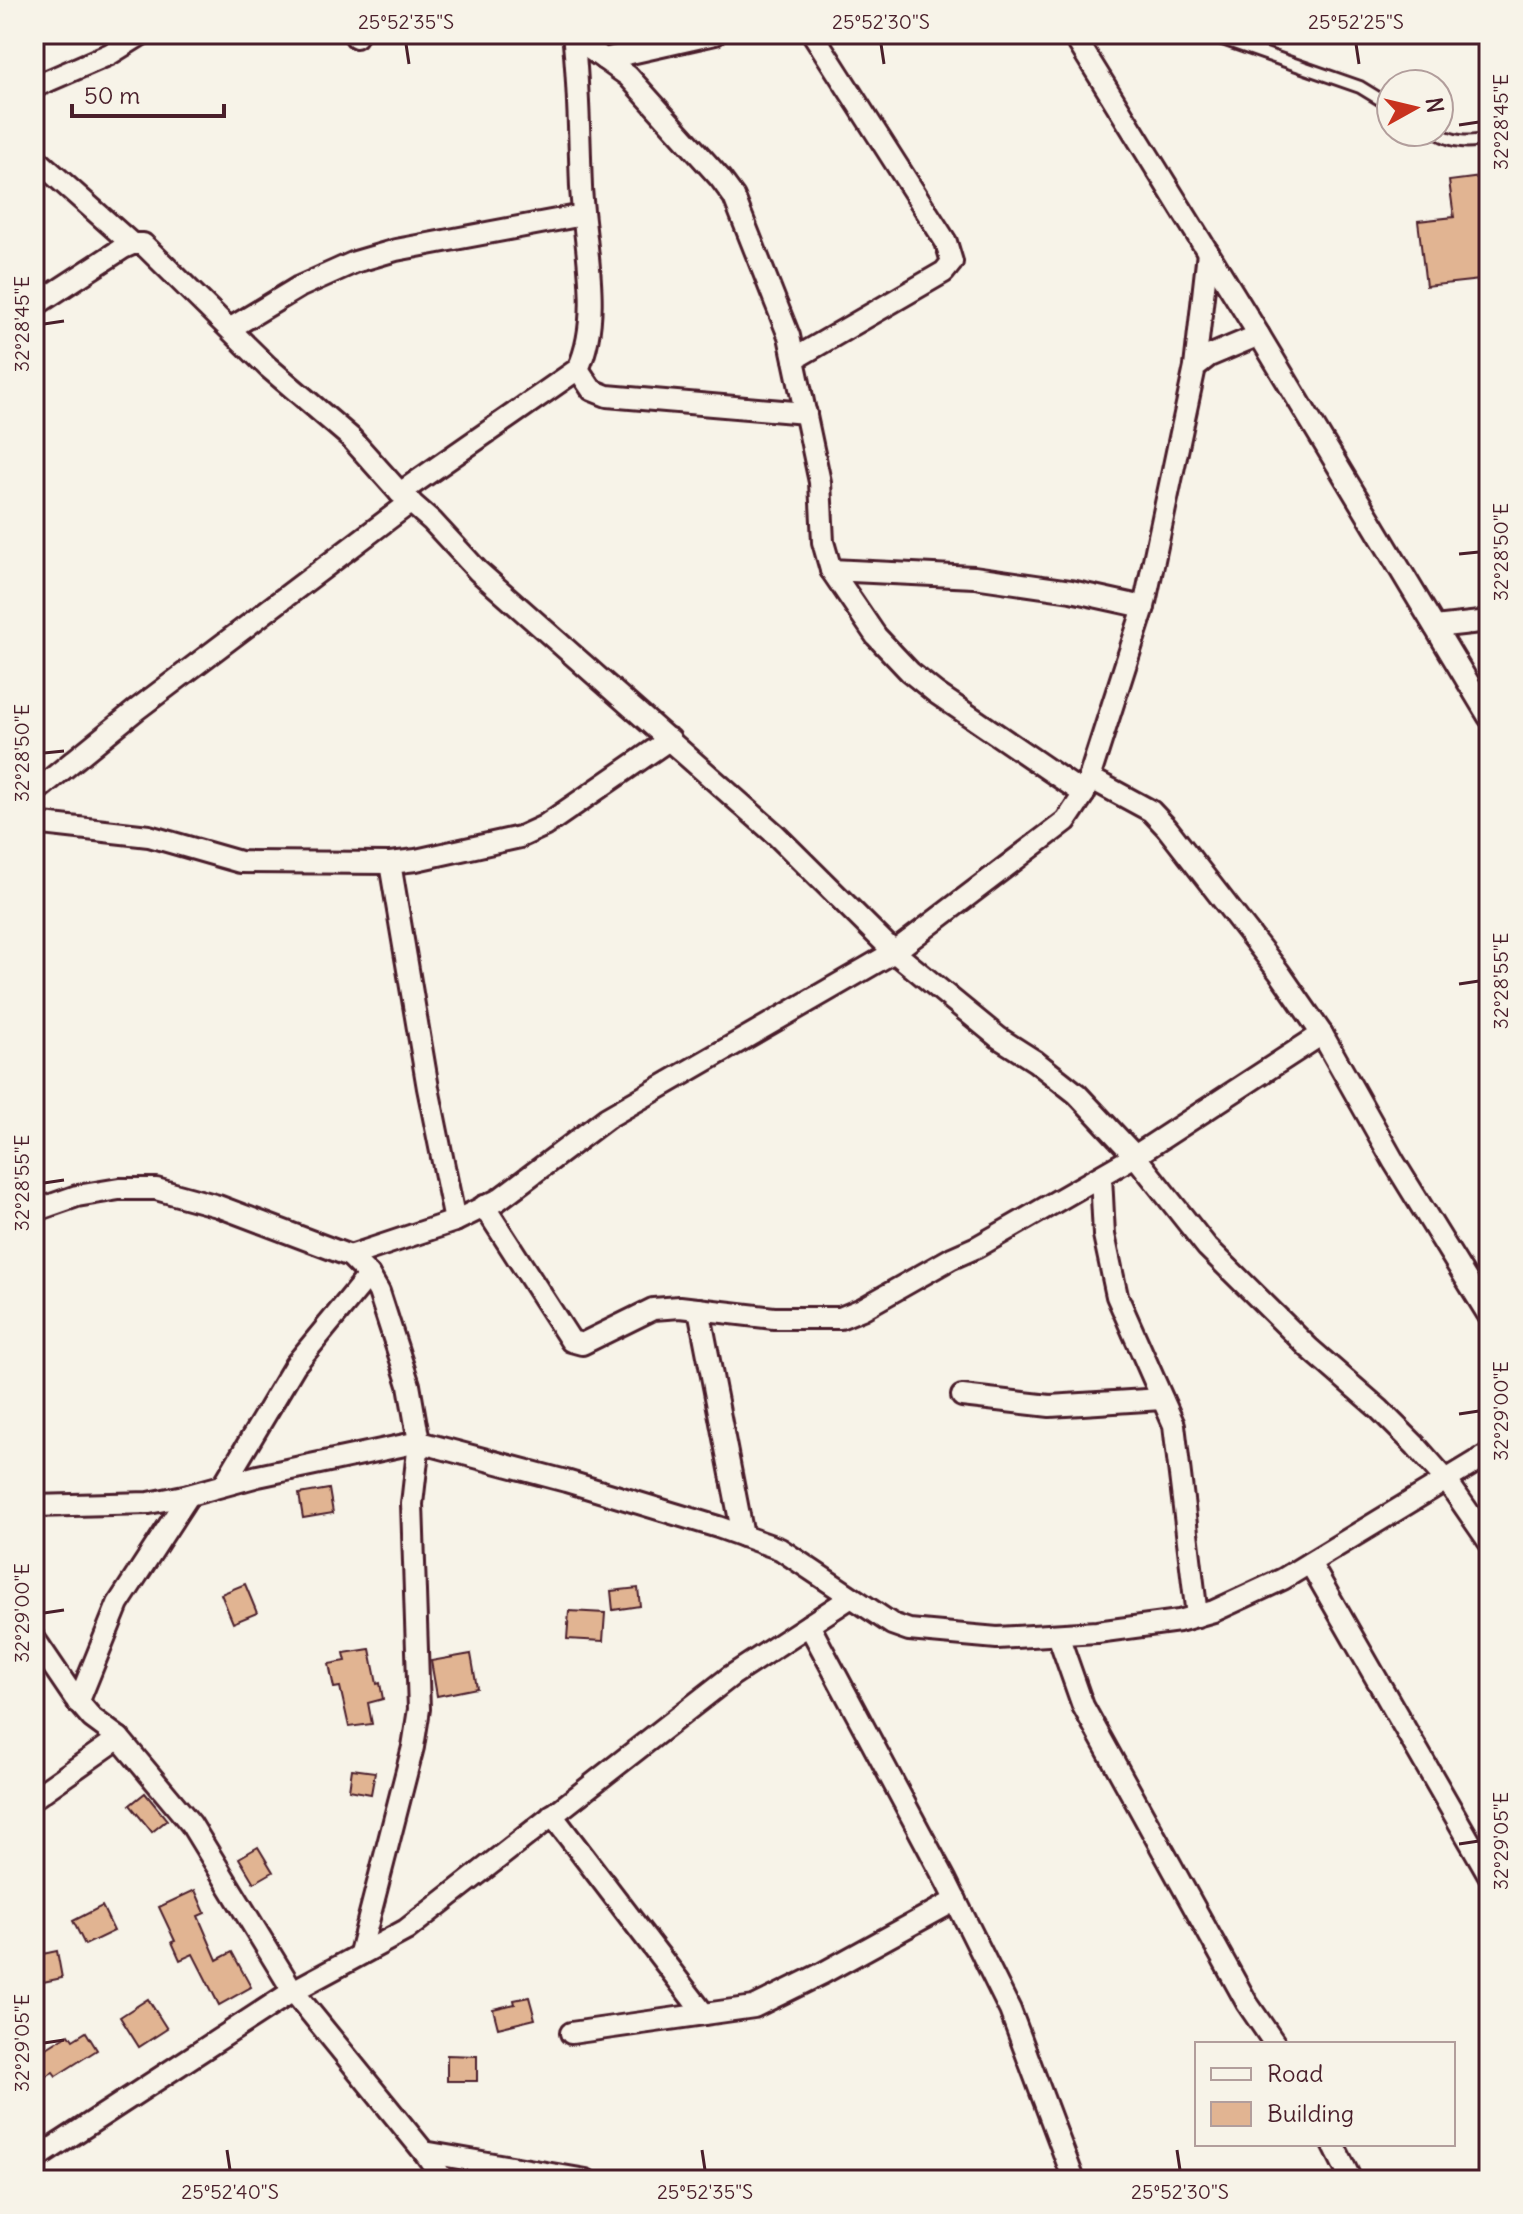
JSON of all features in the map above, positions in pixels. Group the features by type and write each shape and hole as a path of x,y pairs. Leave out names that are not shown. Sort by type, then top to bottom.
{"street":[{"path":"37,89 110,54 142,34"},
{"path":"604,59 715,34"},
{"path":"794,359 944,272 952,262 946,242 813,34"},
{"path":"1073,34 1489,717"},
{"path":"573,35 628,76 734,197 789,336 820,482 823,542 831,570 876,636 910,672 936,693 1087,786 1151,811 1167,828 1279,972 1322,1034 1394,1162 1489,1316"},
{"path":"34,793 406,497 578,369 588,340 591,311 573,35"},
{"path":"34,157 132,244"},
{"path":"231,328 299,287 355,262 396,250 583,215"},
{"path":"34,306 132,244 143,244 296,393 350,437 478,571 775,834 894,952 999,1038 1077,1094 1135,1156 1207,1247 1309,1348 1389,1418 1447,1481 1489,1542"},
{"path":"350,1256 455,1221 498,1200 607,1118 894,952 1066,821 1087,786 1144,607 1195,367 1208,252"},
{"path":"1195,367 1209,356 1259,335"},
{"path":"578,369 592,390 607,396 806,413"},
{"path":"831,570 974,577 1071,591 1144,607"},
{"path":"1435,627 1489,621"},
{"path":"34,823 149,836 240,862 390,863 435,857 520,837 544,826 670,739"},
{"path":"390,863 428,1088 455,1221"},
{"path":"484,1206 571,1341 582,1344 653,1309 699,1309 774,1318 840,1318 977,1247 1135,1156 1322,1034"},
{"path":"1101,1176 1104,1235 1117,1296 1176,1436 1197,1616"},
{"path":"34,1211 77,1196 105,1191 156,1189 218,1206 350,1256 369,1275 379,1292 409,1385 419,1442 412,1504 419,1709 413,1747 360,1953"},
{"path":"224,1484 295,1365 369,1275"},
{"path":"699,1309 743,1536"},
{"path":"962,1396 1050,1406 1162,1399"},
{"path":"34,1506 149,1503 419,1442 566,1481 780,1549 850,1598 892,1624 909,1630 997,1638 1058,1635 1179,1621 1214,1611 1283,1579 1489,1454"},
{"path":"78,1703 118,1604 189,1495"},
{"path":"1310,1563 1489,1875"},
{"path":"34,2160 293,1991 406,1930 731,1676 850,1598"},
{"path":"809,1625 956,1900 1010,2010 1074,2180"},
{"path":"1058,1635 1083,1706 1240,1990 1274,2042"},
{"path":"34,1638 78,1703 119,1738 191,1824 293,1991 444,2180"},
{"path":"34,1798 119,1738"},
{"path":"552,1815 704,2014"},
{"path":"571,2033 754,2007 956,1900"},
{"path":"1334,2146 1351,2180"},
{"path":"424,2152 586,2180"}],"lane":[{"path":"1208,34 1360,87 1375,96"},
{"path":"1455,141 1471,143 1489,139"}],"building":[{"path":"1489,176 1489,279 1426,286 1418,221 1454,217 1449,181"},
{"path":"329,1489 333,1513 303,1518 299,1494"},
{"path":"245,1584 257,1613 233,1623 221,1594"},
{"path":"638,1588 640,1606 613,1610 611,1591"},
{"path":"569,1611 605,1613 603,1641 567,1639"},
{"path":"370,1649 383,1699 368,1703 372,1724 349,1727 340,1687 334,1688 329,1664 346,1661 344,1653"},
{"path":"471,1654 477,1688 437,1696 431,1661"},
{"path":"352,1769 375,1772 371,1794 349,1790"},
{"path":"145,1793 167,1820 152,1832 130,1805"},
{"path":"258,1847 273,1872 254,1883 239,1858"},
{"path":"195,1890 205,1913 198,1916 217,1960 232,1952 251,1987 219,2005 193,1954 180,1960 159,1907"},
{"path":"102,1906 114,1931 85,1945 73,1921"},
{"path":"57,1951 62,1978 43,1982 38,1955"},
{"path":"529,1997 535,2019 498,2028 493,2009"},
{"path":"148,1999 167,2029 139,2047 120,2017"},
{"path":"86,2032 97,2050 56,2076 53,2072 34,2083 34,2056 69,2034 73,2040"},
{"path":"447,2055 477,2056 477,2081 447,2081"}]}
